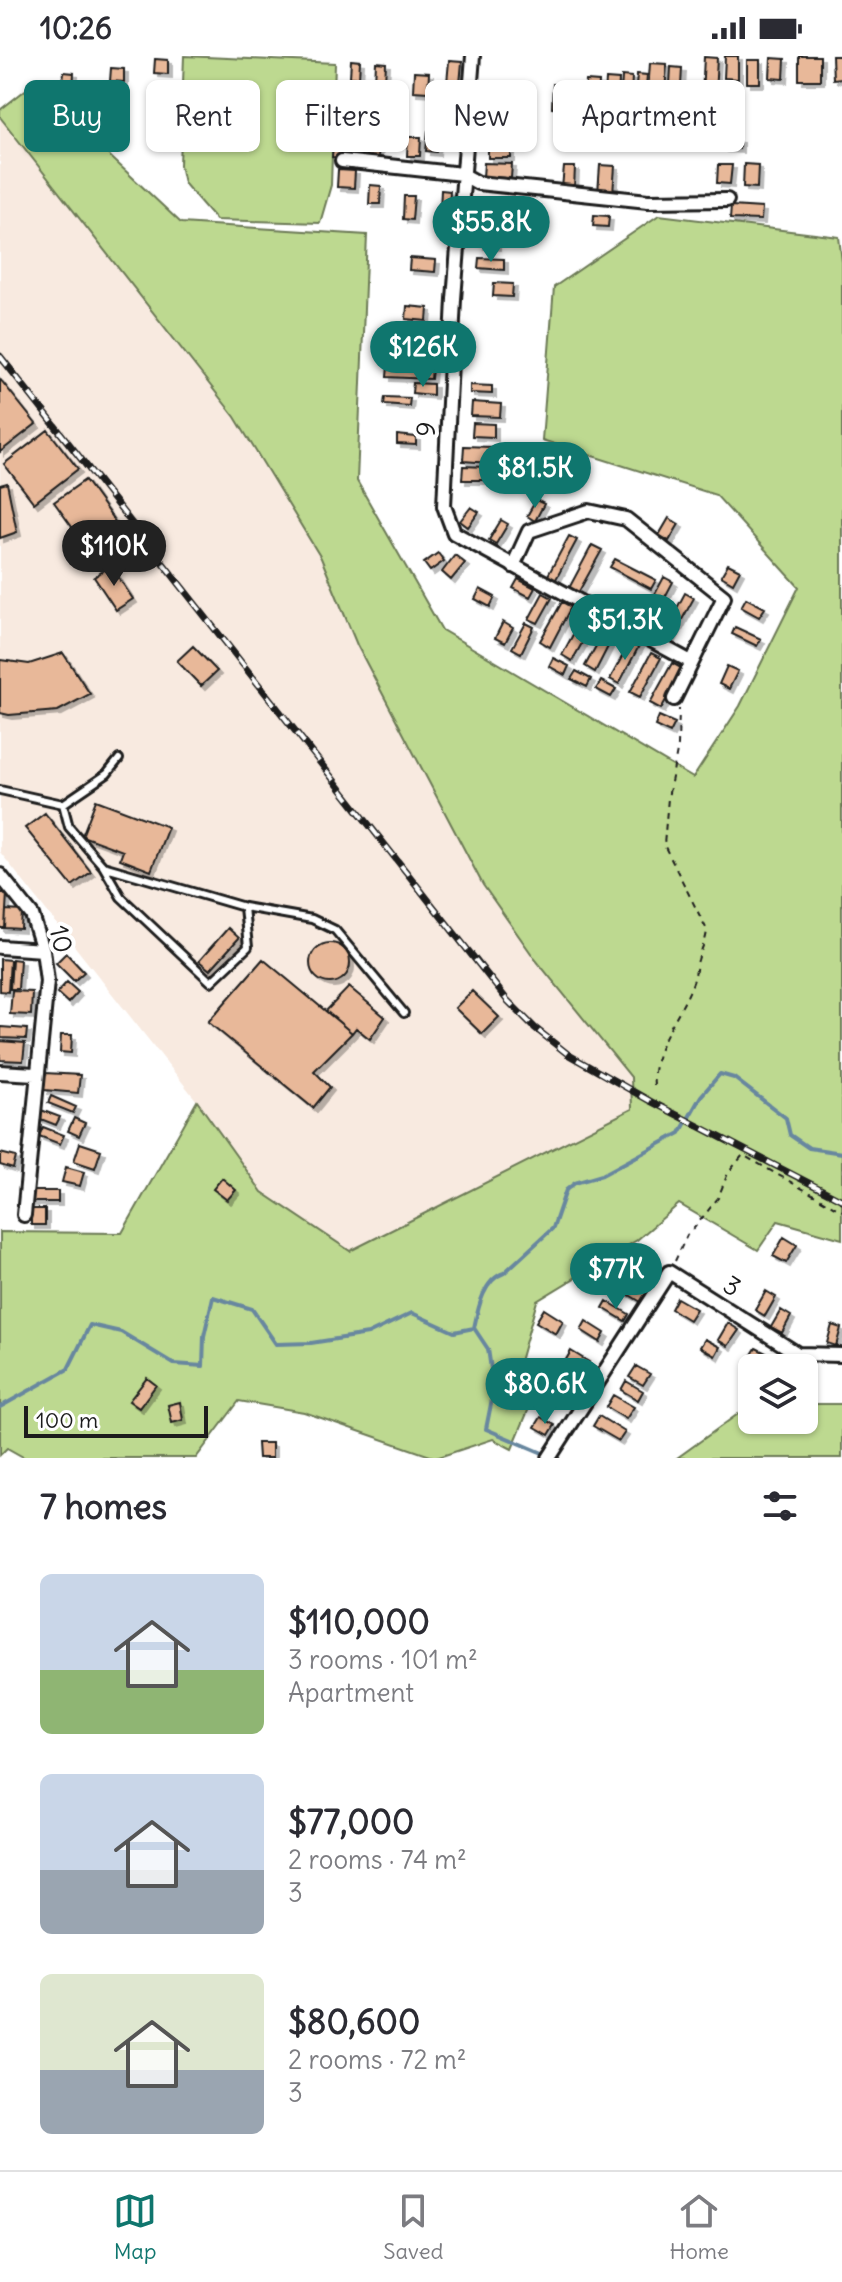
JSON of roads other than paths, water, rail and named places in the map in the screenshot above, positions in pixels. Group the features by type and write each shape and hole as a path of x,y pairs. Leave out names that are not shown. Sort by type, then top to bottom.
{"street":[{"name":"9","path":"473,56 462,174 444,506 454,533 691,662"},
{"path":"342,161 462,174 478,183 648,201 727,200"},
{"path":"513,566 529,531 589,511 626,519 724,597 674,699"},
{"name":"10","path":"0,875 32,915 43,950 47,981 35,1074 24,1215"},
{"path":"0,947 43,950"},
{"path":"0,1072 35,1074"},
{"name":"3","path":"549,1458 669,1272 798,1354 842,1355"}],"lane":[{"path":"0,790 63,804 107,774 119,759"},
{"path":"63,804 69,827 103,866 121,897 211,982 248,947 244,907"},
{"path":"103,866 244,907 312,919 335,930 404,1013"}],"waterway":[{"path":"474,1328 486,1288 553,1228 566,1190 575,1183 602,1175 680,1133 701,1096 720,1074 734,1078 786,1118 790,1135 809,1148 842,1153"},
{"path":"0,1407 68,1369 90,1325 121,1332 174,1364 203,1366 204,1336 213,1297 252,1309 276,1344 311,1343 368,1334 412,1313 454,1332 474,1328"},
{"path":"474,1328 488,1349 494,1389 486,1429 545,1454"}],"railway":[{"path":"0,356 507,1000 569,1055 650,1101 842,1200"}]}
